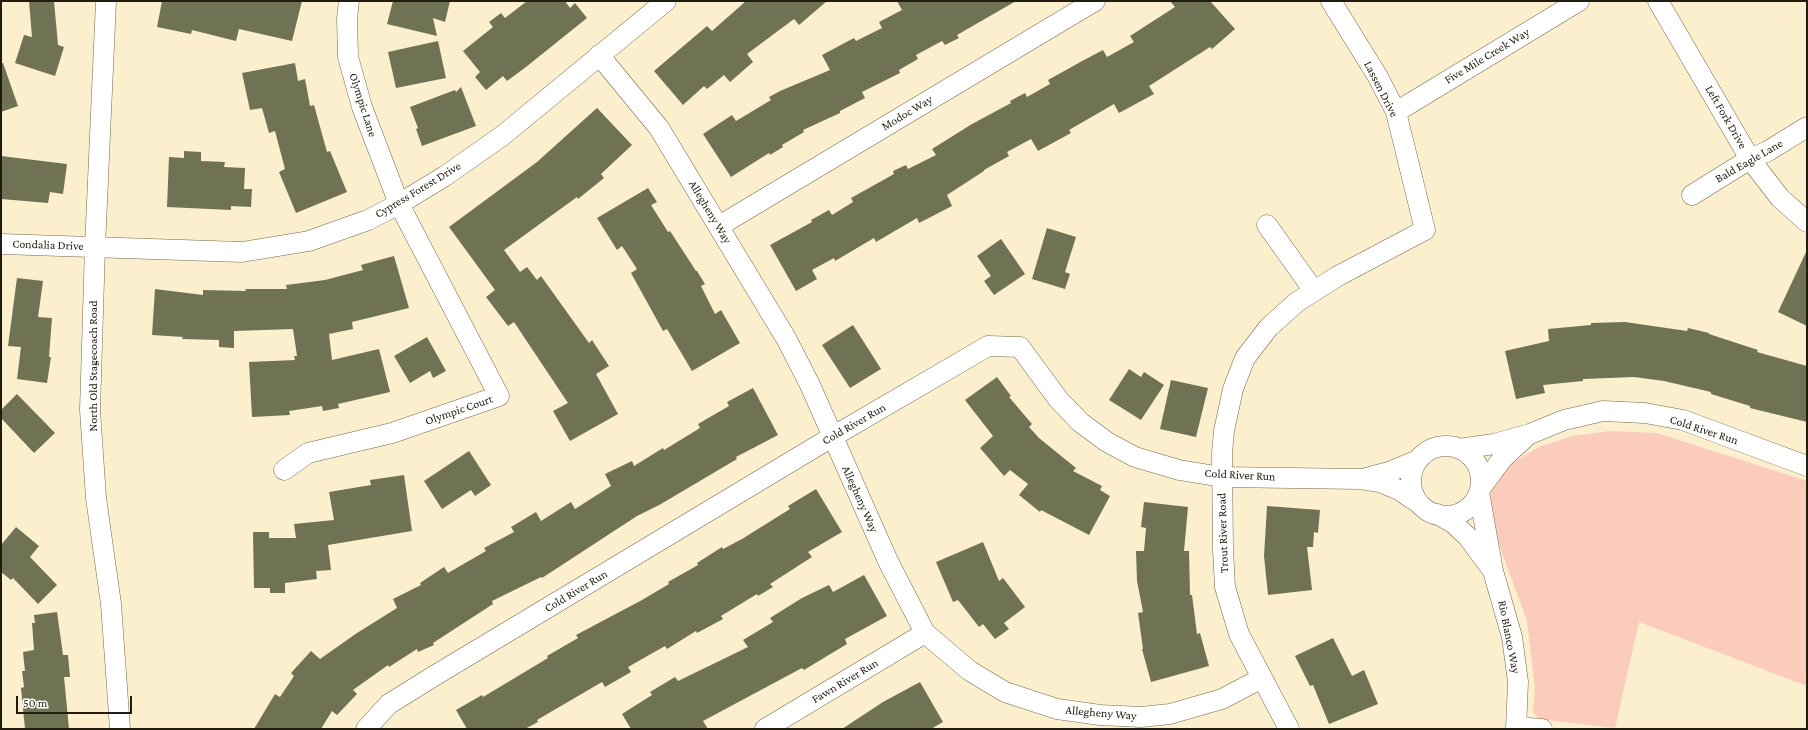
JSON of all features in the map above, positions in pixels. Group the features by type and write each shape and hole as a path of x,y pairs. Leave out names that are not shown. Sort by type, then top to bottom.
{"street":[{"name":"North Old Stagecoach Road","path":"106,1 95,247 90,410 96,498 111,604 120,729"},
{"name":"Olympic Lane","path":"349,1 347,18 348,57 362,107 399,204"},
{"name":"Cypress Forest Drive","path":"95,247 242,252 310,241 368,220 399,204 445,176 502,136 666,1"},
{"name":"Modoc Way","path":"718,226 1094,1"},
{"name":"Lassen Drive","path":"1331,1 1378,77 1396,112 1425,230"},
{"name":"Five Mile Creek Way","path":"1396,112 1579,1"},
{"name":"Left Fork Drive","path":"1658,1 1750,159 1780,198 1807,222"},
{"name":"Allegheny Way","path":"599,55 660,128 787,340 810,384 832,437 888,561 925,633 970,671 1004,692 1057,709 1100,715 1141,717 1170,714 1222,699 1262,678"},
{"name":"Bald Eagle Lane","path":"1692,195 1750,159 1768,151 1807,127"},
{"name":"Olympic Court","path":"284,470 308,453 392,433 499,396 399,204"},
{"path":"1266,225 1314,291"},
{"name":"Trout River Road","path":"1289,729 1239,634 1225,587 1222,453 1227,411 1233,389 1245,358 1269,327 1297,302 1314,291 1425,230"},
{"name":"Condalia Drive","path":"1,244 95,247"},
{"name":"Cold River Run","path":"366,729 390,704 427,680 832,437 988,346 1020,347 1058,399 1080,422 1107,442 1135,457 1178,470 1222,476 1360,479 1388,485 1400,490 1429,509"},
{"name":"Cold River Run","path":"1459,448 1494,444 1530,434 1564,420 1603,411 1645,412 1684,420 1807,466"},
{"name":"Cold River Run","path":"1480,490 1502,460 1530,434"},
{"path":"1440,446 1459,448 1472,457 1477,464 1480,472 1480,490 1473,503 1460,513 1452,515 1429,509 1413,492 1411,484 1414,467 1424,453 1440,446"},
{"name":"Cold River Run","path":"1360,479 1385,473 1418,460"},
{"name":"Rio Blanco Way","path":"1480,490 1493,571 1512,637 1518,682 1516,728"},
{"name":"Rio Blanco Way","path":"1429,509 1453,523 1468,537 1493,571"},
{"name":"Fawn River Run","path":"765,729 925,633"},
{"path":"1516,728 1542,729"}],"shaded area":[{"path":"1610,431 1657,433 1807,481 1807,686 1639,622 1615,728 1538,719 1533,711 1535,688 1527,621 1496,536 1489,510 1491,491 1505,468 1539,447 1572,436"}],"building":[{"path":"29,1 54,1 58,45 64,47 55,76 15,63 24,35 32,37"},
{"path":"162,1 302,1 292,41 239,29 236,41 192,30 191,34 157,27"},
{"path":"393,1 450,1 445,22 433,18 437,36 387,24"},
{"path":"527,1 565,1 570,8 575,3 587,18 507,81 503,76 486,90 475,77 480,72 463,51 493,27 489,22 501,13 505,18"},
{"path":"746,1 827,1 799,25 794,19 747,54 753,62 730,82 724,75 707,89 704,86 683,105 654,71 707,26 712,31"},
{"path":"897,1 1016,1 957,35 959,38 945,45 942,41 916,55 918,59 899,70 900,73 862,92 865,98 840,111 840,113 803,130 804,132 782,145 783,147 770,155 769,153 731,177 703,134 732,115 736,121 771,100 769,97 780,91 830,70 822,55 854,38 856,41 882,28 879,22 902,10"},
{"path":"1170,1 1210,1 1235,29 1212,49 1210,47 1149,86 1154,94 1119,113 1114,104 1069,130 1071,133 1038,151 1031,139 1007,152 1009,156 984,170 947,195 952,206 919,223 917,218 876,242 874,238 835,261 834,258 812,270 817,279 796,291 770,245 812,222 811,220 829,210 832,215 853,202 851,198 894,174 893,171 906,165 908,169 936,155 932,149 972,124 1011,103 1010,101 1025,93 1027,97 1050,84 1048,80 1103,50 1107,57 1134,42 1130,36 1175,7"},
{"path":"438,41 446,78 396,88 388,52"},
{"path":"1,63 3,63 18,106 1,112"},
{"path":"295,63 298,81 305,79 310,106 314,105 327,152 330,151 347,192 296,213 279,172 285,169 275,131 269,133 262,108 250,110 242,73"},
{"path":"461,87 476,126 422,146 416,129 418,128 410,107 455,90 456,92"},
{"path":"597,108 632,145 601,174 604,178 578,199 577,197 504,250 520,272 527,267 537,280 541,276 589,343 592,340 609,366 596,374 618,414 570,441 553,411 568,403 514,322 508,326 486,297 495,290 449,227 537,162"},
{"path":"184,151 201,152 201,161 225,162 224,167 245,168 244,189 252,189 251,207 231,206 231,210 167,207 169,157 184,158"},
{"path":"1,156 67,164 63,194 50,192 48,203 1,199"},
{"path":"648,188 657,202 651,205 668,232 670,231 705,284 701,286 715,314 721,310 740,343 692,371 667,329 663,331 631,273 637,269 622,246 617,250 597,218"},
{"path":"1047,228 1076,237 1065,272 1070,274 1065,289 1032,279"},
{"path":"1001,239 1025,274 994,295 984,281 991,276 977,256"},
{"path":"1807,250 1807,326 1778,312"},
{"path":"394,256 409,308 352,322 353,329 329,334 332,360 379,349 390,392 338,404 339,408 323,411 322,406 289,411 290,415 252,417 249,362 295,360 294,356 297,356 293,329 234,331 234,348 219,347 219,340 182,339 183,337 152,335 155,289 203,295 203,290 246,291 245,289 287,289 286,285 325,280 363,270 361,265"},
{"path":"17,278 43,281 38,317 52,318 49,357 51,357 47,383 17,379 21,347 8,346"},
{"path":"1625,322 1687,331 1688,328 1709,333 1758,350 1757,352 1807,366 1807,422 1750,408 1750,406 1711,394 1711,392 1664,381 1634,377 1583,379 1583,381 1543,385 1545,393 1516,399 1505,351 1549,341 1548,329 1591,325 1591,323"},
{"path":"853,325 881,369 850,388 822,345"},
{"path":"427,337 446,371 433,378 430,371 410,383 394,356"},
{"path":"1129,369 1141,377 1144,372 1164,385 1141,420 1109,400"},
{"path":"997,377 1011,396 1009,397 1032,424 1029,427 1039,438 1076,468 1073,471 1102,486 1100,490 1110,496 1089,535 1041,510 1040,512 1019,495 1028,484 1010,470 1004,476 980,448 993,436 965,400"},
{"path":"1171,380 1208,388 1196,437 1160,429"},
{"path":"753,388 778,435 736,457 737,459 661,504 637,516 542,578 541,577 492,601 493,604 433,643 434,645 418,652 417,649 389,667 388,665 353,690 357,694 337,715 332,711 321,729 254,729 275,694 280,697 294,676 291,673 311,651 320,659 357,633 397,608 393,599 421,585 420,583 444,567 448,573 486,551 484,548 514,532 511,527 536,512 541,521 571,502 575,509 611,486 605,474 632,461 634,466 663,448 664,450 700,428 698,424 729,406 727,402"},
{"path":"17,394 55,433 34,453 1,418 1,410"},
{"path":"469,451 491,485 475,496 471,490 442,509 424,481"},
{"path":"404,475 412,531 328,545 331,570 316,571 317,579 285,583 285,593 270,593 270,588 254,588 253,532 269,532 269,538 296,538 294,524 334,520 329,492 371,485 370,480"},
{"path":"816,489 842,532 808,552 812,557 770,584 773,587 758,596 757,594 721,616 723,619 697,633 696,631 667,649 665,646 628,667 631,672 605,687 602,682 537,720 538,722 525,729 467,729 456,710 482,695 483,697 548,658 547,656 578,638 576,635 669,584 668,582 698,565 697,563 722,547 723,549 742,539 790,509 788,506"},
{"path":"1144,502 1188,507 1184,551 1189,551 1190,595 1192,595 1197,634 1200,633 1209,666 1151,682 1142,649 1138,613 1143,612 1137,581 1136,551 1144,551 1146,528 1141,527"},
{"path":"1267,506 1320,510 1318,533 1314,532 1313,547 1307,547 1312,590 1268,595 1264,556"},
{"path":"16,527 39,546 30,557 57,585 38,604 13,578 11,580 1,572 1,545"},
{"path":"983,542 999,581 1003,578 1025,607 1004,623 1009,629 995,639 983,624 979,627 958,600 953,602 936,562"},
{"path":"864,575 887,616 845,639 847,644 804,670 802,668 703,721 708,729 631,729 622,714 652,695 650,692 675,677 678,681 748,647 743,640 773,622 770,618 802,598 829,585 833,592"},
{"path":"57,612 63,655 68,655 70,677 64,677 69,729 25,729 21,688 24,687 22,671 25,671 23,652 34,650 32,623 35,623 34,615"},
{"path":"1333,638 1352,676 1364,670 1378,704 1329,724 1313,685 1310,686 1295,656"},
{"path":"920,682 943,722 931,729 842,729 883,702"}]}
